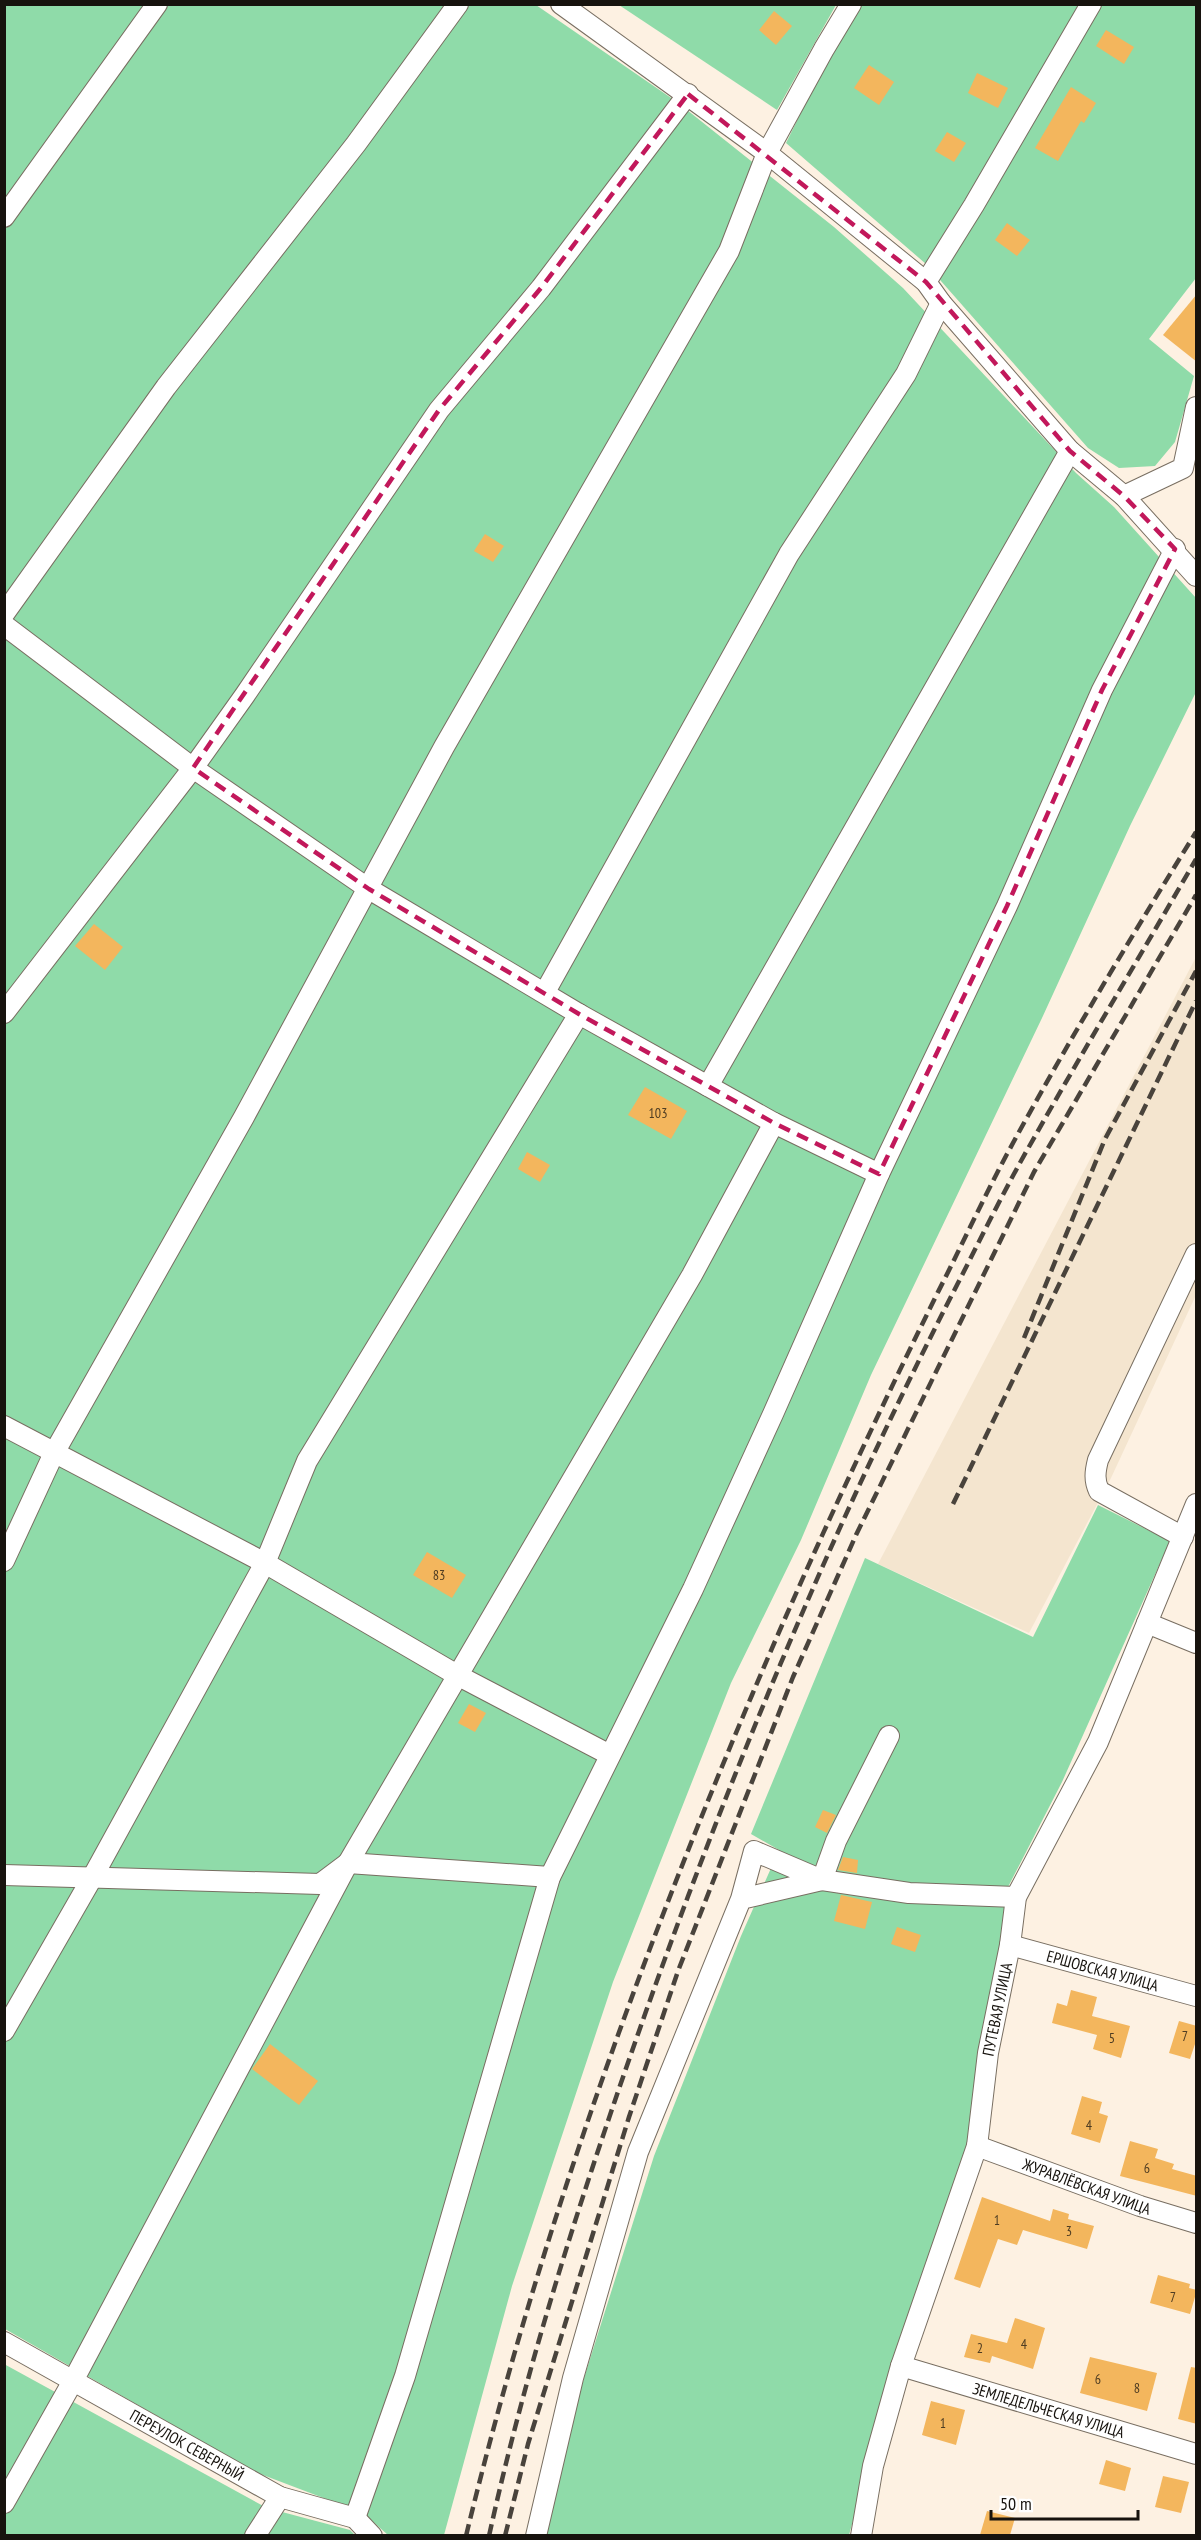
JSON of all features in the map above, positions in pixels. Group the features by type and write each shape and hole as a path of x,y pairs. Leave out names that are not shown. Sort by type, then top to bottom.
{"street":[{"path":"4,217 157,4"},
{"path":"4,614 166,387 356,144 458,4"},
{"path":"561,4 767,153 926,282 941,303 1070,451 1124,496 1175,549 1197,576"},
{"path":"4,1561 54,1453 238,1127 444,747 729,250 767,153 851,4"},
{"path":"926,282 974,205 1091,4"},
{"path":"4,1013 193,768 439,410 542,288 688,94"},
{"path":"545,992 789,554 906,374 941,303"},
{"path":"1124,496 1190,468 1197,408"},
{"path":"708,1086 1070,451"},
{"path":"355,2518 405,2376 550,1877 698,1578 879,1174 1008,906 1102,690 1175,549"},
{"path":"4,625 193,768 369,889 579,1014 774,1123 879,1174"},
{"path":"4,2031 92,1878 265,1563 307,1461 579,1014"},
{"path":"4,2503 73,2381 348,1863 692,1275 774,1123"},
{"path":"1183,1537 1099,1491 1095,1482 1095,1472 1103,1449 1197,1254"},
{"path":"4,1426 265,1563 457,1675 610,1755"},
{"name":"ПУТЕВАЯ УЛИЦА","path":"861,2535 873,2466 901,2366 977,2146 988,2053 1010,1945 1016,1897 1098,1742 1197,1504"},
{"path":"1147,1623 1197,1643"},
{"path":"822,1880 836,1841 889,1736"},
{"path":"536,2535 573,2378 638,2152 741,1899 754,1851 822,1880 909,1893 1016,1897"},
{"path":"4,1875 321,1884 348,1863 550,1877"},
{"path":"741,1899 822,1880"},
{"name":"ЕРШОВСКАЯ УЛИЦА","path":"1010,1945 1197,1996"},
{"name":"ЖУРАВЛЁВСКАЯ УЛИЦА","path":"977,2146 1140,2206 1197,2223"},
{"name":"ПЕРЕУЛОК СЕВЕРНЫЙ","path":"4,2342 280,2497 355,2518 372,2535"},
{"name":"ЗЕМЛЕДЕЛЬЧЕСКАЯ УЛИЦА","path":"901,2366 1197,2454"},
{"path":"255,2535 280,2497"}],"highlighted area":[{"path":"688,94 926,282 1070,451 1124,496 1175,549 1102,690 1007,906 879,1174 774,1123 579,1014 369,889 193,768 439,410 541,288"}],"shaded area":[{"path":"1196,957 1196,1295 1111,1478 1029,1633 878,1564"}],"green space":[{"path":"5,5 536,5 677,102 834,227 903,288 1076,473 1114,507 1196,598 1196,692 1130,826 1042,1018 871,1375 801,1540 731,1683 613,1982 512,2286 444,2535 388,2535 363,2513 255,2472 5,2329"},
{"path":"619,5 836,5 777,110"},
{"path":"860,5 1196,5 1196,278 1149,339 1194,376 1175,442 1155,466 1119,468 1088,448 926,264 786,143 829,56"},
{"path":"1098,1505 1170,1541 1062,1782 1007,1889 977,2135 920,2280 849,2535 542,2536 584,2378 654,2156 741,1936 779,1850 751,1834 865,1558 1033,1637"},
{"path":"4,2364 267,2508 350,2530 355,2535 5,2535"}],"building":[{"path":"774,11 792,26 776,45 759,30"},
{"path":"1106,30 1134,47 1124,64 1096,46"},
{"path":"869,65 894,82 879,105 854,88"},
{"path":"977,73 1008,88 998,108 968,93"},
{"path":"1071,87 1096,103 1084,123 1081,121 1058,161 1035,148"},
{"path":"947,132 966,143 954,162 935,151"},
{"path":"1007,223 1030,240 1017,256 995,240"},
{"path":"1197,294 1197,362 1163,335"},
{"path":"485,534 504,546 493,562 474,551"},
{"path":"94,924 123,947 105,970 75,946"},
{"path":"645,1087 687,1111 671,1139 628,1115"},
{"path":"527,1152 550,1165 540,1182 518,1169"},
{"path":"427,1552 466,1575 452,1598 413,1575"},
{"path":"469,1704 486,1713 475,1732 458,1723"},
{"path":"823,1810 836,1815 827,1833 815,1827"},
{"path":"843,1857 858,1860 857,1873 838,1870"},
{"path":"841,1895 872,1902 865,1929 834,1921"},
{"path":"897,1927 921,1935 915,1952 891,1944"},
{"path":"1071,1990 1097,1997 1092,2016 1130,2026 1121,2058 1093,2049 1097,2035 1052,2023 1057,2003 1067,2006"},
{"path":"1179,2021 1197,2026 1197,2038 1190,2059 1169,2053"},
{"path":"270,2044 318,2081 299,2105 252,2069"},
{"path":"1082,2096 1102,2102 1099,2113 1108,2116 1100,2143 1071,2134"},
{"path":"1130,2141 1158,2149 1155,2158 1174,2164 1172,2169 1197,2176 1197,2196 1120,2176"},
{"path":"982,2197 1050,2221 1053,2209 1069,2214 1068,2219 1094,2226 1087,2249 1023,2230 1017,2245 998,2239 980,2288 954,2279"},
{"path":"1158,2275 1190,2284 1189,2288 1197,2290 1190,2314 1150,2303"},
{"path":"1015,2318 1045,2328 1033,2369 992,2356 990,2363 964,2357 971,2334 1007,2343"},
{"path":"1090,2357 1157,2373 1147,2411 1080,2393"},
{"path":"1191,2367 1197,2368 1197,2424 1178,2419"},
{"path":"931,2401 965,2410 956,2445 922,2435"},
{"path":"1106,2460 1131,2468 1125,2491 1099,2484"},
{"path":"1163,2476 1189,2482 1181,2513 1155,2507"},
{"path":"987,2511 1015,2518 1010,2535 980,2535"}],"railway":[{"path":"466,2536 524,2321 592,2110 668,1901 774,1645 864,1445 998,1172 1029,1113 1123,951 1196,832"},
{"path":"489,2536 539,2339 600,2145 678,1923 750,1737 870,1462 997,1206 1196,859"},
{"path":"505,2536 528,2444 629,2117 678,1971 793,1677 856,1535 1034,1172 1196,895"},
{"path":"1024,1338 1105,1139 1196,971"},
{"path":"953,1504 1196,1001"}]}
